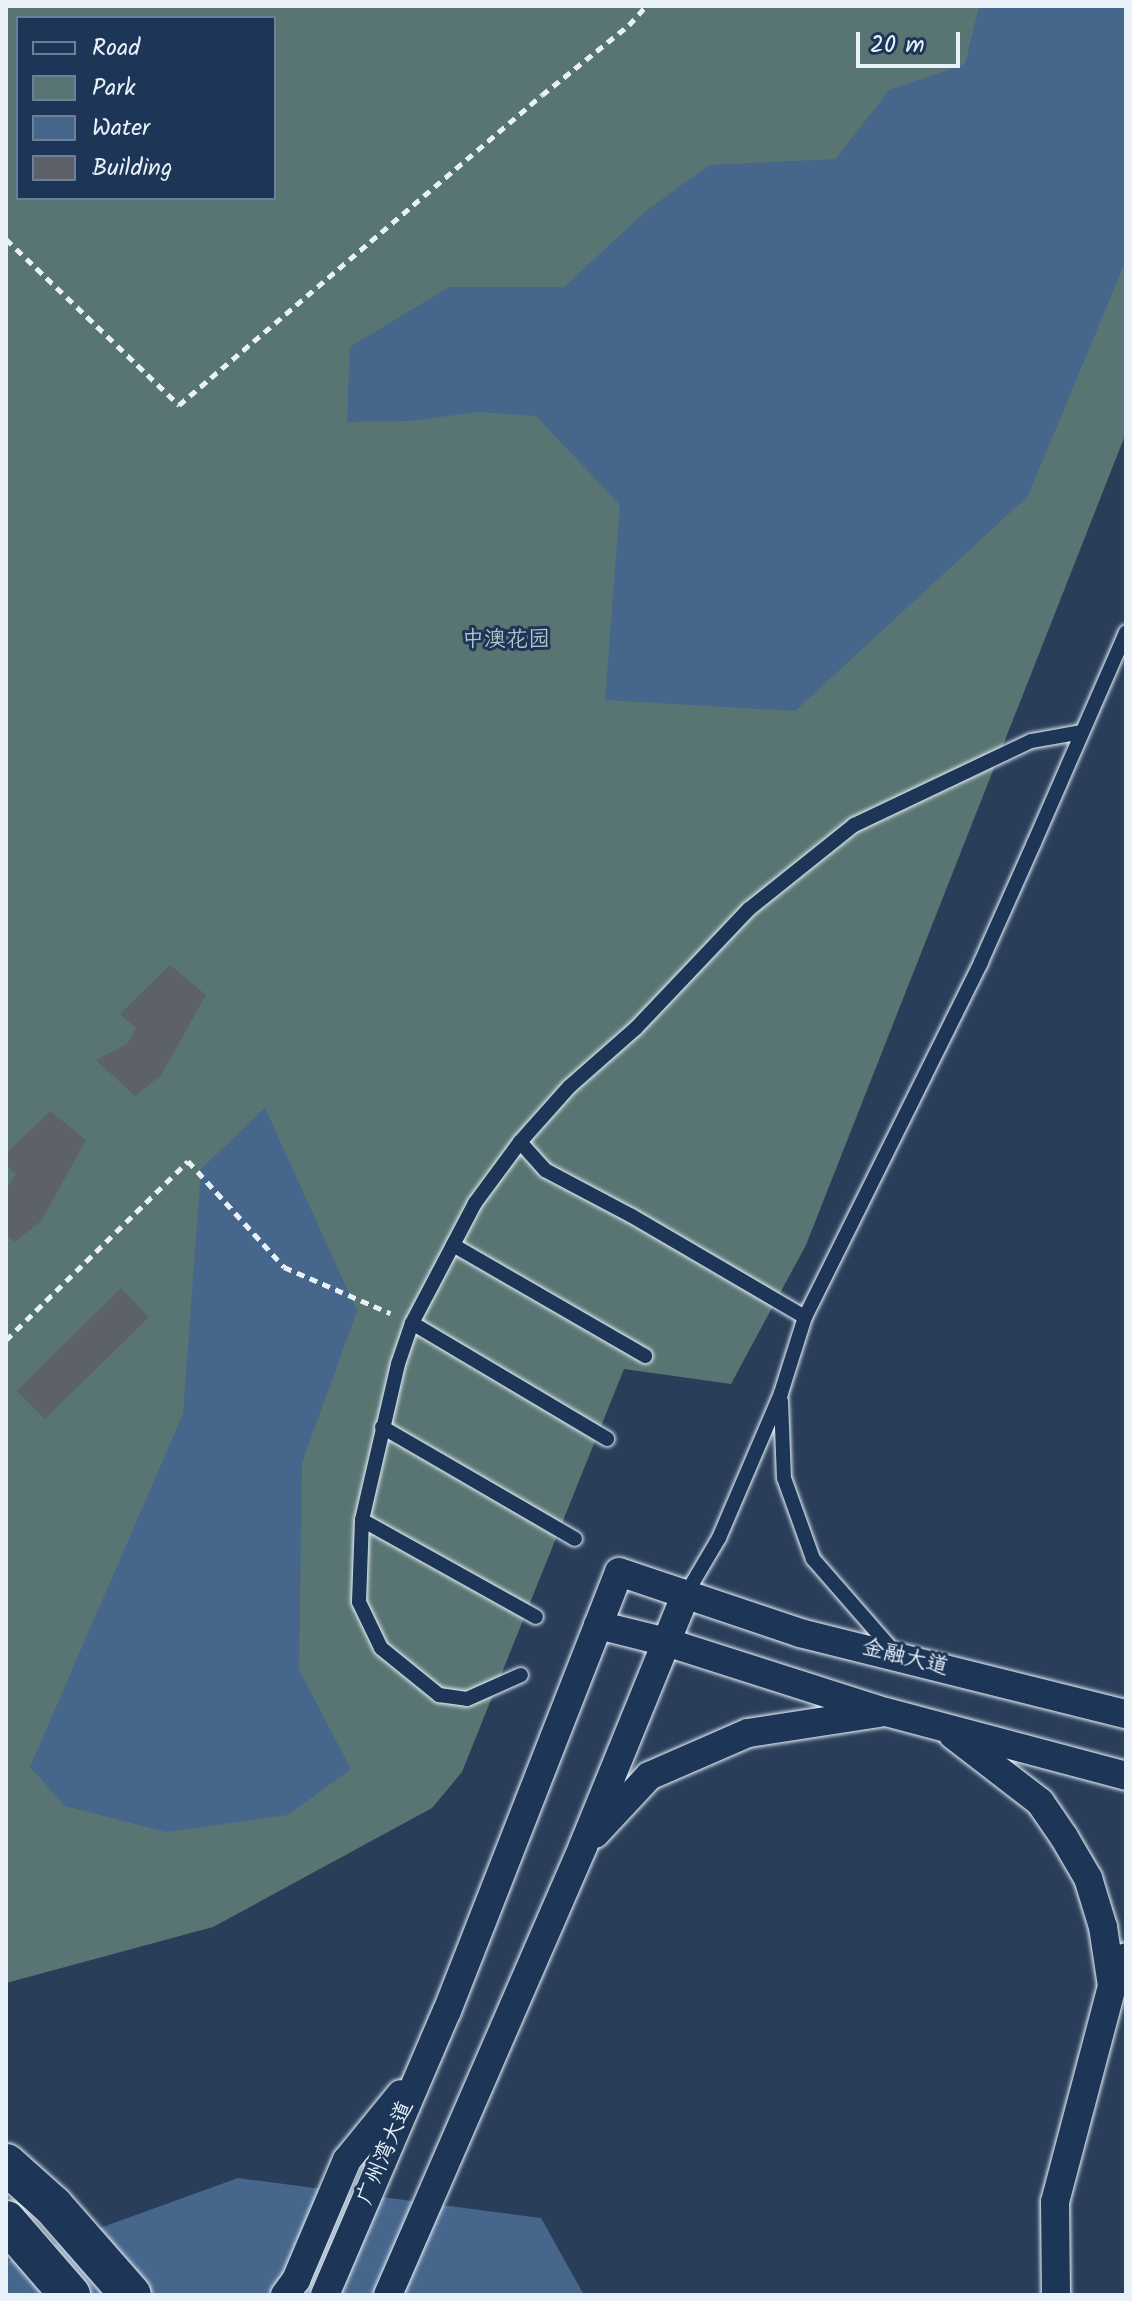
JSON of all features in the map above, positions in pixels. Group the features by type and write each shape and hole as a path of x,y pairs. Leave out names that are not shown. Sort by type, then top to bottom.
{"street":[{"name":"金融大道","path":"619,1572 800,1633 1126,1714"},
{"name":"广州湾大道","path":"325,2295 447,2011 619,1572"},
{"path":"388,2295 583,1846 686,1594"},
{"path":"598,1625 666,1642 886,1712 1126,1776"},
{"path":"583,1846 649,1776 748,1733 886,1712"},
{"path":"944,1728 1040,1802 1064,1837 1088,1878 1103,1927 1112,1986"},
{"path":"1056,2295 1055,2202 1112,1986 1126,1957"},
{"path":"285,2295 296,2280 347,2160 422,2068"},
{"path":"6,2164 53,2206 134,2291"},
{"path":"11,2226 70,2295"}],"lane":[{"path":"686,1594 719,1538 781,1393 805,1317 981,962 1126,632"},
{"path":"521,1675 467,1699 439,1695 381,1648 359,1602 362,1520 382,1427 412,1323 475,1203 520,1142 569,1087 636,1028 749,909 854,825 1031,741 1082,732"},
{"path":"520,1142 545,1170 632,1216 805,1317"},
{"path":"453,1245 645,1356"},
{"path":"412,1323 607,1439"},
{"path":"781,1393 784,1478 813,1559 897,1656"},
{"path":"382,1427 575,1539"},
{"path":"362,1520 536,1617"}],"path":[{"path":"6,239 179,405 542,95 629,25 646,6"},
{"path":"6,1340 188,1161 284,1267 412,1323"}],"green space":[{"name":"中澳花园","path":"6,6 1126,6 1126,433 806,1245 731,1384 624,1369 462,1772 432,1808 213,1927 6,1983"}],"water":[{"path":"979,6 1126,6 1126,260 1028,496 795,711 605,700 620,505 536,416 478,412 409,421 347,422 350,347 449,287 564,287 646,211 709,165 836,159 889,90 965,64"},
{"path":"265,1108 357,1311 302,1463 299,1670 351,1769 288,1815 166,1832 65,1806 30,1767 183,1414 201,1169"},
{"path":"238,2178 541,2218 584,2295 6,2295 6,2262"}],"building":[{"path":"170,965 206,995 161,1075 135,1096 96,1060 127,1044 136,1028 120,1014"},
{"path":"50,1111 86,1140 41,1221 15,1242 6,1234 6,1190 16,1174 6,1165 6,1154"},
{"path":"121,1288 149,1317 45,1419 17,1391"}]}
